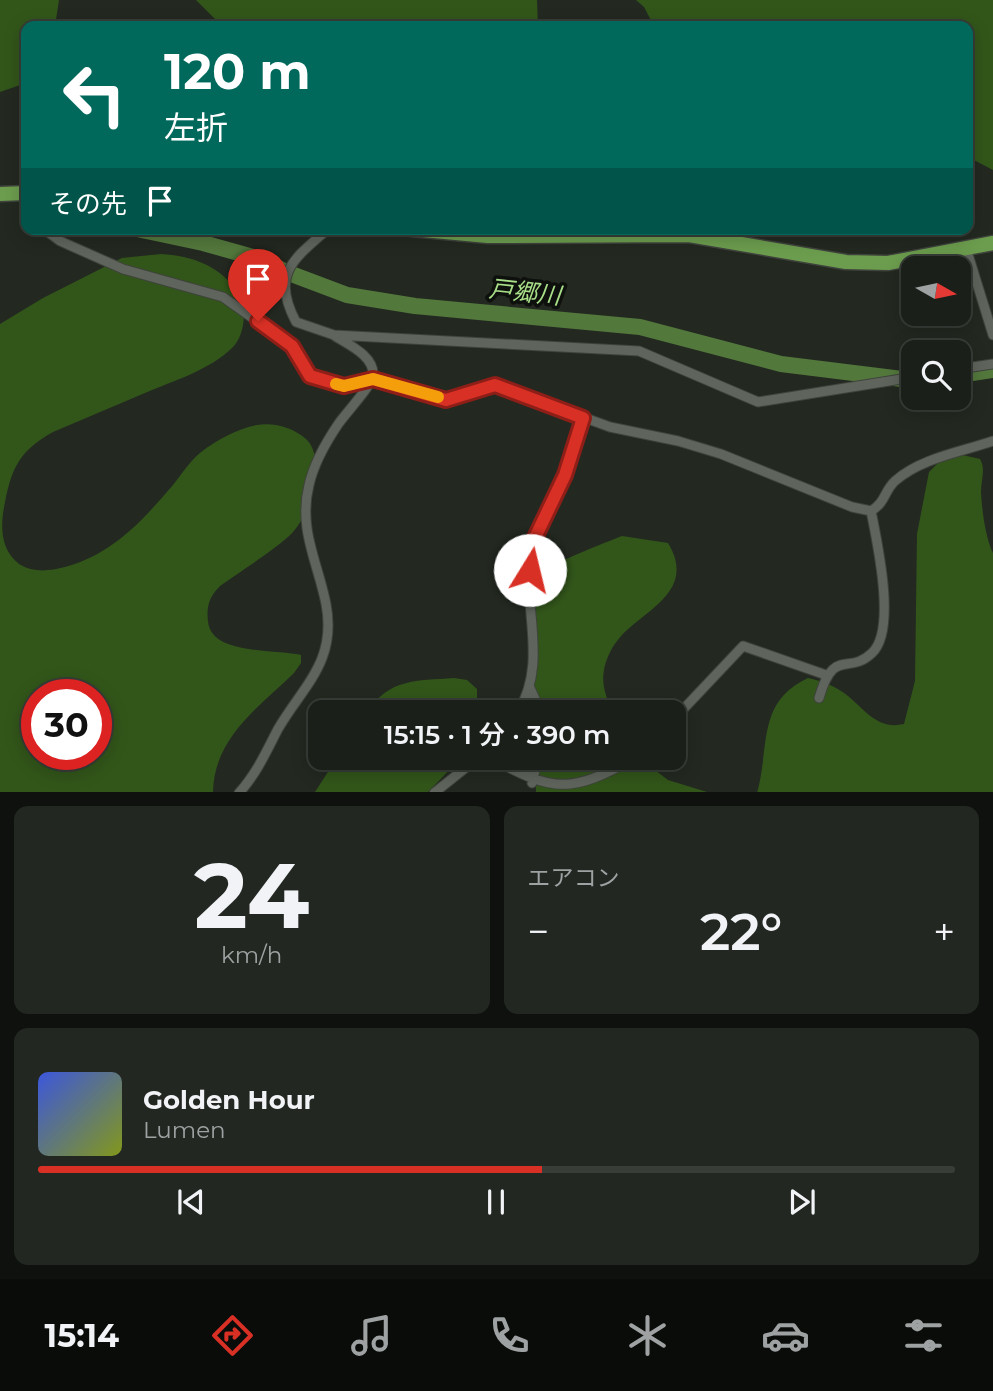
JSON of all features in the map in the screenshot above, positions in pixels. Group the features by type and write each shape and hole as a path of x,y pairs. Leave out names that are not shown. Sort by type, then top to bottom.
{"highway":[{"path":"0,194 21,193"},
{"path":"477,235 689,235 846,262 888,263 993,243"}],"street":[{"path":"52,235 123,269 223,297 292,346 310,376 344,386 373,379 446,400 495,385 583,418 721,454 834,500 871,511 881,505 893,482 912,469 993,441"},
{"path":"321,235 299,254 285,280 284,299 296,322 334,335 639,351 758,402 901,379"},
{"path":"966,248 993,335"},
{"path":"240,792 253,777 279,728 321,665 328,626 326,605 305,529 309,485 326,442 373,379 372,366 367,358 334,335"},
{"path":"971,367 993,364"},
{"path":"523,700 529,686 535,653 530,592 532,544 565,475 583,418"},
{"path":"819,698 826,675 840,664 873,653 880,642 884,614 879,553 871,511"},
{"path":"686,706 743,646 826,675"},
{"path":"529,686 535,700"},
{"path":"435,792 463,770"},
{"path":"511,770 532,783 553,787 581,786 599,780 615,770"},
{"path":"532,783 535,770"}],"green space":[{"path":"0,0 59,0 56,21 21,21 21,85 0,92"},
{"path":"196,0 537,0 538,21 217,21"},
{"path":"636,0 993,0 993,170 973,160 973,21 651,21 644,7"},
{"path":"161,254 193,259 220,273 240,295 244,310 243,327 237,342 204,368 53,432 33,445 20,460 8,489 2,528 8,551 24,567 36,570 59,568 82,561 112,545 138,523 200,453 234,432 257,425 277,425 301,435 313,449 316,469 314,485 310,502 298,526 268,552 220,586 210,602 208,621 212,632 220,640 246,648 301,655 301,663 294,673 240,725 230,740 215,773 213,792 0,792 0,324 43,298 122,258"},
{"path":"958,454 980,459 982,463 983,515 993,553 993,792 757,792 772,713 791,688 808,678 839,689 880,722 904,724 915,681 917,534 929,472 940,461"},
{"path":"622,536 668,543 676,561 676,576 671,589 662,600 615,644 605,667 603,681 608,700 534,700 531,618 537,583 550,568"},
{"path":"454,678 467,680 477,689 477,700 377,700 395,687 416,681"},
{"path":"329,770 449,770 428,792 315,792"},
{"path":"535,770 655,770 668,780 707,792 536,792"}],"waterway":[{"name":"戸郷川","path":"165,235 260,259 347,295 415,306 640,327 781,364 901,379"},
{"name":"戸郷川","path":"971,373 993,370"}],"slow traffic":[{"path":"336,384 344,386 373,379 438,397"}],"route":[{"path":"258,321 292,346 310,376 344,386 373,379 446,400 495,385 583,418 565,475 532,544 530,570"}]}
